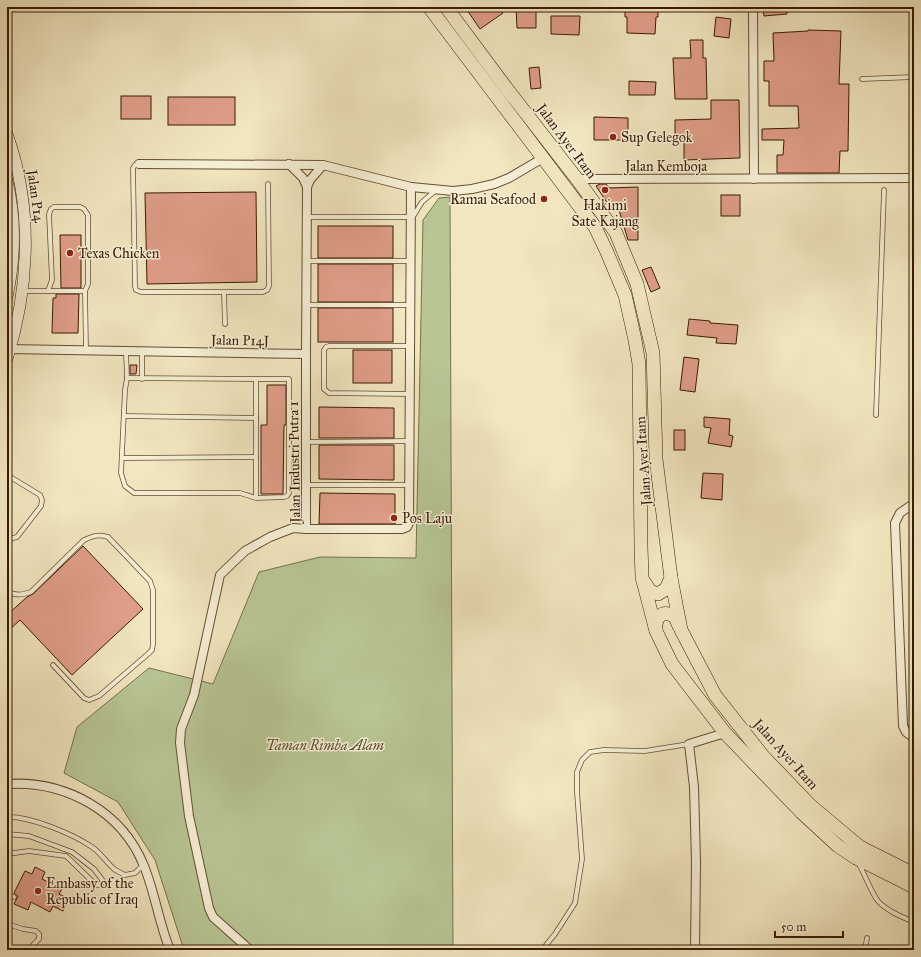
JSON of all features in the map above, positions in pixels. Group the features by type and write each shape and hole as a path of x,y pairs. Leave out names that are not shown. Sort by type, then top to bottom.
{"main road":[{"path":"429,7 594,227 606,250 625,295 639,364 642,576 656,631 672,664 724,733 801,812 838,846 856,858 914,887"},
{"name":"Jalan Ayer Itam","path":"446,7 577,179 616,233 637,284 654,361 656,459 671,578 681,630 715,695 763,756 810,805 860,848 914,874"},
{"name":"Jalan P14","path":"7,134 21,186 25,228 26,263 16,329 8,353"},
{"name":"Jalan P14","path":"7,181 13,229 13,260 7,297"},
{"path":"642,576 650,591 658,594 666,589 671,578"},
{"path":"656,631 657,618 667,614 672,615 675,618 681,630"}],"street":[{"path":"753,7 754,179"},
{"path":"139,164 323,165 411,187 453,191 472,189 494,184 509,178 542,158"},
{"path":"289,164 303,178 308,187"},
{"path":"306,354 308,187 310,180 323,165"},
{"name":"Jalan Kemboja","path":"577,179 914,178"},
{"name":"Jalan Industri Putra 1","path":"306,354 306,529 402,530 410,523 411,187"},
{"name":"Jalan P14J","path":"8,353 86,351 306,354"},
{"path":"910,506 900,513 895,524 903,726 906,732 914,738"},
{"path":"250,950 213,917 209,908 189,816 180,743 181,729 194,695 220,575 245,551 270,537 293,528 306,529"},
{"path":"696,950 694,787 689,744 724,733"},
{"path":"7,784 38,784 74,796 94,806 112,819 135,848 144,864 170,950"}],"lane":[{"path":"862,79 914,77"},
{"path":"139,164 135,165 133,168 134,286 136,290 141,292 263,292 267,290 269,286 268,184"},
{"path":"307,218 411,217 414,215 422,202 435,190"},
{"path":"876,415 884,190"},
{"path":"48,291 52,280 49,214 51,209 54,207 80,207 84,209 88,215 88,284 85,291 86,351"},
{"path":"307,261 411,261"},
{"path":"22,291 85,291"},
{"path":"224,292 225,324"},
{"path":"306,305 411,305"},
{"path":"410,346 329,346 324,350 324,389 329,393 410,394"},
{"path":"126,352 127,378 125,390 121,473 126,486 134,493 240,493 256,498 287,496 289,493 289,379 127,378"},
{"path":"142,352 142,379"},
{"path":"256,379 256,498"},
{"path":"124,416 256,418"},
{"path":"306,442 410,441"},
{"path":"122,458 256,457"},
{"path":"7,475 40,495 42,500 41,506 17,537 13,538 7,536"},
{"path":"306,485 410,485"},
{"path":"7,591 13,594 21,595 30,592 84,540 93,536 101,535 108,537 150,581 153,590 153,644 152,650 148,654 99,696 89,700 84,698 53,665"},
{"path":"542,950 555,934 575,903 582,859 577,792 577,772 582,760 590,752 604,750 645,751 689,744"},
{"path":"7,817 16,816 66,833 92,847 107,860 114,869 125,875 135,873 144,864"},
{"path":"7,834 29,836 72,852 94,869 103,881 101,884 97,885 94,883 66,856 29,851 7,854"},
{"path":"856,858 878,901 903,918 914,922"},
{"path":"7,894 14,897"},
{"path":"7,924 36,931 39,934 39,939 28,950"},
{"path":"865,950 867,938"}],"green space":[{"name":"Taman Rimba Alam","path":"450,197 453,950 184,950 155,860 118,802 64,773 77,727 149,668 213,684 259,572 320,557 416,558 423,220 439,198"}],"building":[{"path":"465,7 498,7 503,13 480,29"},
{"path":"516,7 536,7 536,28 517,28"},
{"path":"625,7 658,7 655,34 627,33 627,17 625,17"},
{"path":"763,7 787,7 787,14 764,16"},
{"path":"551,16 580,16 579,35 551,34"},
{"path":"716,17 731,19 729,38 714,36"},
{"path":"808,30 841,31 839,84 849,84 848,151 840,151 839,173 777,173 777,155 783,155 784,140 762,140 762,129 799,128 798,106 769,106 769,81 764,81 764,61 774,61 773,33"},
{"path":"690,40 703,40 703,58 706,58 707,99 675,99 673,58 691,58"},
{"path":"539,67 541,88 531,89 529,68"},
{"path":"629,81 656,82 655,95 629,95"},
{"path":"121,96 151,96 151,119 121,119"},
{"path":"168,97 235,97 235,125 168,125"},
{"path":"711,100 739,100 740,158 684,160 684,138 675,139 675,120 711,119"},
{"path":"594,117 628,118 628,140 594,140"},
{"path":"606,184 609,188 638,187 638,240 628,240 619,210 612,210 596,186"},
{"path":"256,192 257,282 147,284 145,193"},
{"path":"721,195 740,195 740,216 721,216"},
{"path":"318,226 393,226 393,258 318,258"},
{"name":"Texas Chicken","path":"60,235 81,235 81,288 61,288"},
{"path":"318,264 393,264 393,302 318,302"},
{"path":"651,267 660,288 651,292 642,270"},
{"path":"56,294 79,294 78,333 52,333 53,298 56,298"},
{"path":"318,308 393,308 393,342 318,342"},
{"path":"689,319 710,321 710,323 738,325 736,344 716,343 717,338 687,335"},
{"path":"353,350 392,350 392,383 353,383"},
{"path":"684,357 699,359 695,392 680,390"},
{"path":"130,365 137,365 136,374 130,374"},
{"path":"267,385 286,385 283,494 261,494 261,425 267,425"},
{"path":"319,407 394,408 394,438 319,438"},
{"path":"704,417 730,419 729,435 733,436 731,447 708,443 711,428 704,427"},
{"path":"674,430 685,430 685,450 674,450"},
{"path":"319,445 394,445 394,480 319,479"},
{"path":"703,473 723,474 722,500 701,498"},
{"path":"320,493 395,494 395,524 319,524"},
{"path":"83,546 143,609 72,675 20,620 7,632 7,615 27,597 33,594"},
{"name":"Embassy of the Republic of Iraq","path":"35,867 45,872 42,879 62,889 59,894 69,899 63,911 53,906 50,912 31,902 28,910 14,904 18,896 14,893 25,871 32,874"}],"place":[{"name":"Sup Gelegok","path":"613,137"},
{"name":"Hakimi Sate Kajang","path":"605,190"},
{"name":"Ramai Seafood","path":"544,199"},
{"name":"Texas Chicken","path":"70,253"},
{"name":"Pos Laju","path":"394,518"},
{"name":"Embassy of the Republic of Iraq","path":"38,891"}]}
